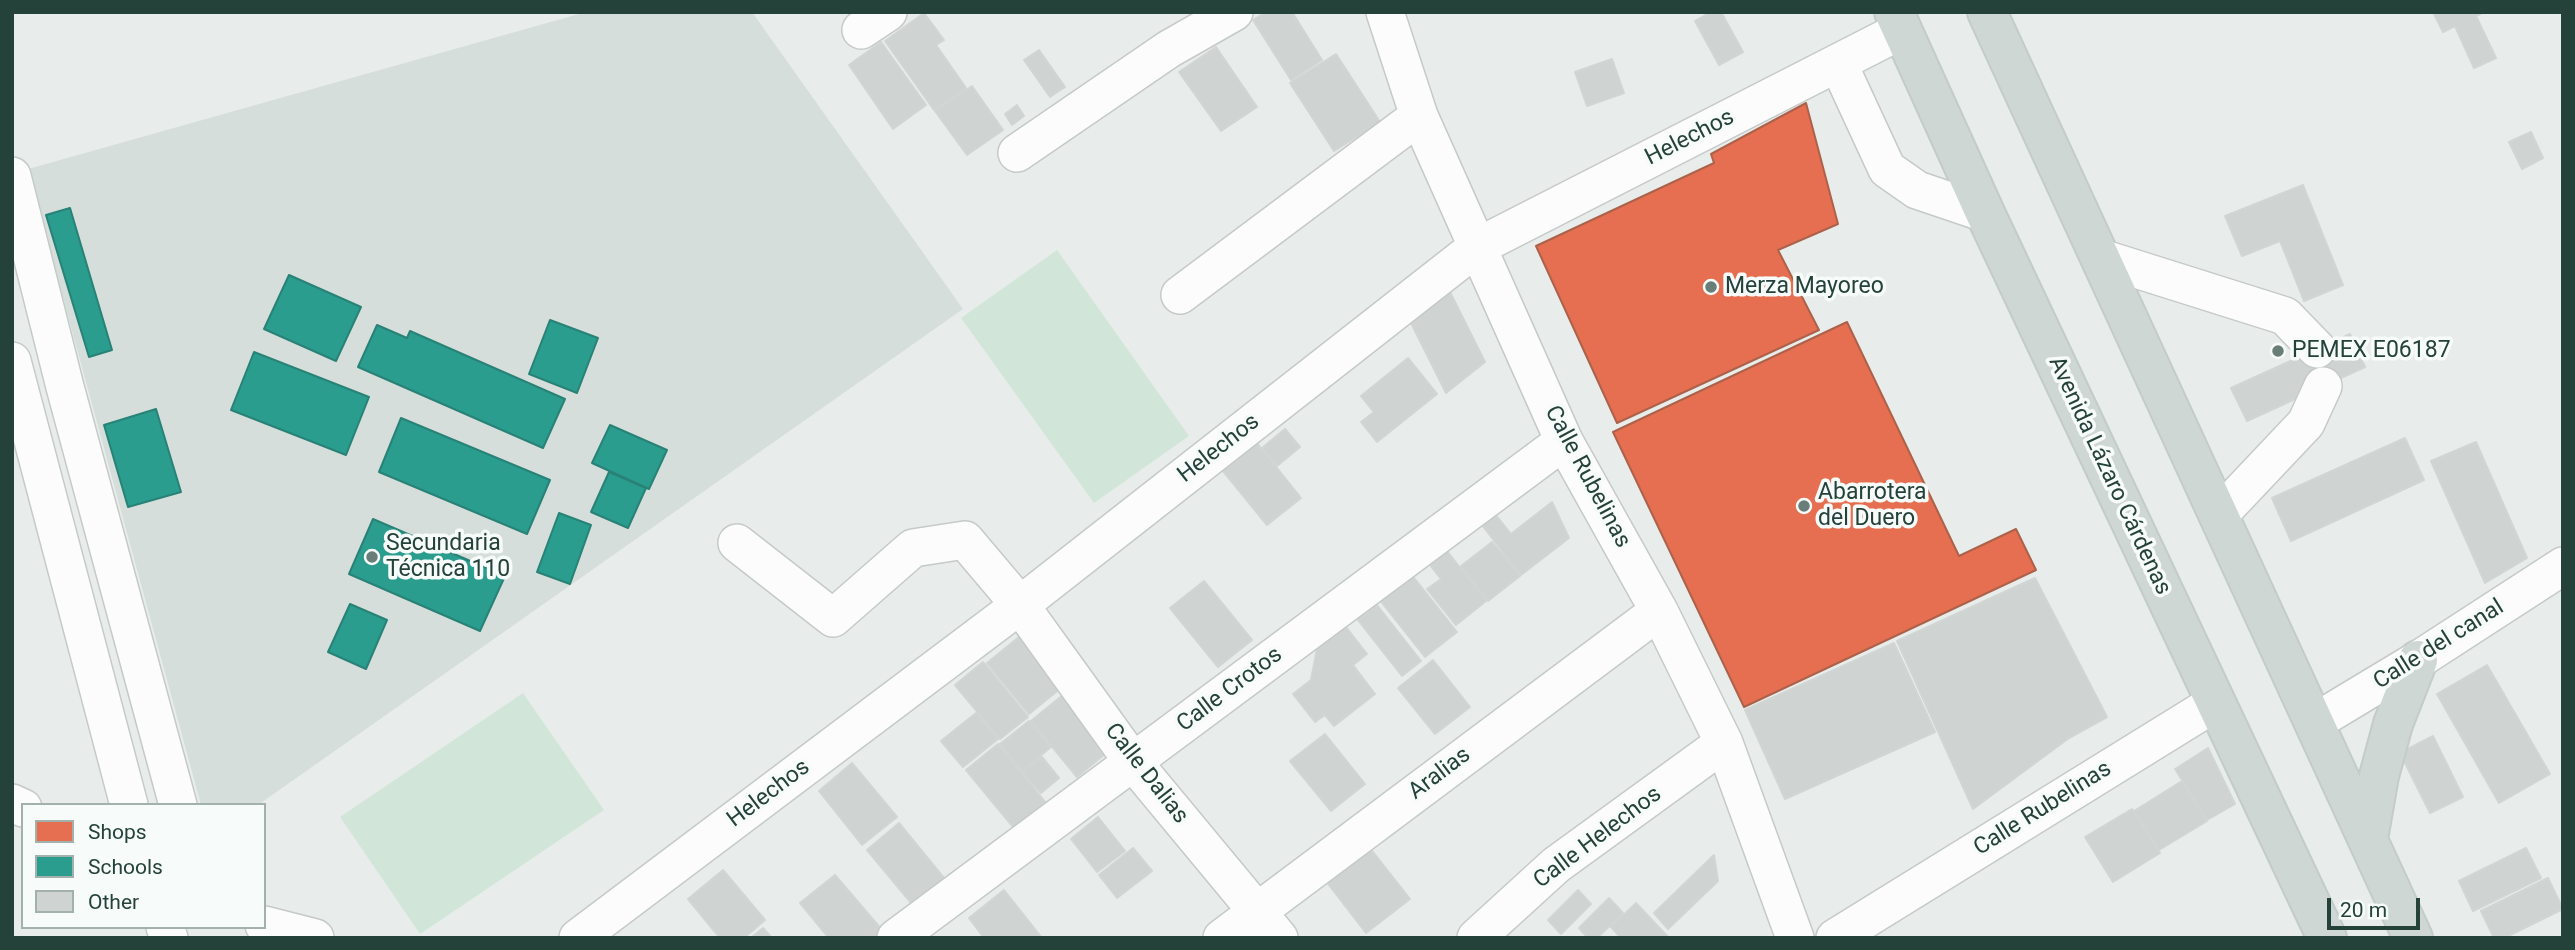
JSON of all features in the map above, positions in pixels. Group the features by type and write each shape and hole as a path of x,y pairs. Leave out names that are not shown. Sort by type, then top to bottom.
{"main road":[{"path":"1987,12 2413,938"},
{"name":"Avenida Lázaro Cárdenas","path":"1898,21 2327,938"},
{"path":"2368,839 2379,776 2393,724 2418,660"}],"street":[{"path":"1017,153 1169,49 1234,12"},
{"name":"Calle Rubelinas","path":"1385,12 1419,116 1564,441 1659,611 1724,743 1795,938"},
{"name":"Helechos","path":"579,938 1020,606 1477,247 1838,63 1898,21"},
{"path":"1838,63 1887,169 1917,190 1986,213"},
{"path":"1180,295 1419,116"},
{"path":"12,176 65,387 177,803"},
{"path":"2101,258 2285,316 2318,349"},
{"path":"12,361 128,803"},
{"path":"2219,516 2306,423 2323,386"},
{"path":"22,398 65,387"},
{"name":"Calle Crotos","path":"896,938 1564,441"},
{"name":"Calle Dalias","path":"737,543 833,618 913,548 965,540 1020,606 1133,762 1268,924"},
{"name":"Calle del canal","path":"2315,722 2418,660 2563,566"},
{"name":"Aralias","path":"1222,938 1268,924 1659,611"},
{"name":"Calle Rubelinas","path":"1835,938 2215,703"},
{"name":"Calle Helechos","path":"1476,938 1556,865 1724,743"},
{"path":"266,926 315,938"}],"shaded area":[{"name":"Secundaria Técnica 110","path":"586,12 752,12 963,309 261,803 200,803 28,169"}],"green space":[{"path":"1057,250 1189,436 1094,503 961,318"},
{"path":"523,693 604,810 420,934 340,817"}],"building: Shops":[{"path":"1806,103 1838,224 1778,250 1819,330 1617,423 1536,246 1714,163 1711,154"},
{"path":"1847,322 1959,556 2016,529 2036,570 1744,707 1613,432"}],"building: Schools":[{"path":"70,208 112,350 89,357 46,215"},
{"path":"289,275 361,307 336,361 264,329"},
{"path":"550,320 598,338 577,393 529,374"},
{"path":"377,325 407,338 410,331 565,399 543,448 358,367"},
{"path":"254,352 369,397 346,455 231,410"},
{"path":"156,409 181,492 128,507 104,425"},
{"path":"401,418 550,480 527,534 379,472"},
{"path":"610,425 667,450 649,489 592,463"},
{"path":"609,472 646,488 628,528 591,512"},
{"path":"559,513 591,525 570,584 537,572"},
{"path":"373,519 505,576 480,631 349,574"},
{"path":"350,604 387,620 366,669 328,652"}],"building: Other":[{"path":"1266,12 1292,12 1322,60 1291,80 1253,20"},
{"path":"1711,12 1721,12 1743,52 1719,65 1695,21"},
{"path":"2433,12 2484,12 2476,16 2496,58 2474,68 2455,26 2443,32"},
{"path":"924,13 944,40 936,45 966,88 934,110 885,41"},
{"path":"881,42 926,105 893,129 849,65"},
{"path":"1216,47 1257,107 1221,131 1179,72"},
{"path":"1039,50 1065,87 1050,97 1024,60"},
{"path":"1336,54 1380,122 1334,151 1290,83"},
{"path":"1612,59 1624,93 1587,106 1575,72"},
{"path":"972,86 1003,130 967,155 935,111"},
{"path":"1017,105 1024,116 1012,125 1005,114"},
{"path":"2531,132 2543,158 2522,169 2509,142"},
{"path":"2303,185 2343,285 2304,301 2280,241 2242,256 2225,216"},
{"path":"1450,292 1485,362 1446,393 1410,321"},
{"path":"2350,334 2365,367 2247,421 2231,388"},
{"path":"1408,358 1437,394 1377,442 1361,422 1374,412 1361,396"},
{"path":"1285,429 1300,447 1277,466 1262,448"},
{"path":"2405,438 2424,480 2291,541 2272,498"},
{"path":"2476,442 2527,558 2485,583 2431,461"},
{"path":"1257,443 1301,498 1267,525 1223,471"},
{"path":"1552,502 1569,538 1521,575 1478,520 1491,509 1511,534"},
{"path":"1492,542 1520,576 1488,601 1461,566"},
{"path":"1447,551 1486,601 1456,625 1427,589 1441,579 1430,565"},
{"path":"1411,574 1457,632 1425,657 1379,599"},
{"path":"2035,578 2107,717 2069,738 1973,809 1897,641"},
{"path":"1204,581 1252,640 1218,667 1170,608"},
{"path":"1377,605 1421,661 1402,676 1358,620"},
{"path":"1346,627 1367,654 1353,665 1375,694 1334,726 1325,715 1315,722 1293,694 1311,680 1317,649"},
{"path":"1019,637 1061,688 1029,714 987,663"},
{"path":"1894,643 1935,732 1785,799 1745,710"},
{"path":"1433,660 1470,707 1435,734 1398,688"},
{"path":"983,662 1028,717 1000,739 955,685"},
{"path":"2487,665 2550,774 2499,803 2437,694"},
{"path":"1064,694 1111,749 1077,777 1031,721"},
{"path":"976,713 998,739 963,767 941,741"},
{"path":"1029,721 1051,747 1022,771 1000,744"},
{"path":"1325,734 1365,784 1331,811 1290,761"},
{"path":"2433,736 2463,797 2430,813 2400,753"},
{"path":"998,744 1045,802 1014,828 966,770"},
{"path":"2208,748 2235,804 2207,820 2175,769"},
{"path":"1042,757 1059,778 1041,793 1023,772"},
{"path":"852,763 897,817 862,845 819,791"},
{"path":"2182,781 2207,821 2159,850 2134,811"},
{"path":"2132,809 2160,853 2113,882 2085,837"},
{"path":"1098,817 1125,851 1097,872 1071,839"},
{"path":"899,823 944,878 912,904 867,850"},
{"path":"1366,843 1410,899 1366,933 1322,876"},
{"path":"1133,848 1152,871 1117,898 1099,875"},
{"path":"2526,848 2541,878 2473,911 2459,881"},
{"path":"1714,855 1718,881 1668,929 1654,913"},
{"path":"723,870 765,920 744,938 720,938 688,899"},
{"path":"835,875 882,930 873,938 829,938 800,903"},
{"path":"2548,878 2563,909 2504,938 2494,938 2481,911"},
{"path":"1004,890 1042,938 984,938 969,918"},
{"path":"1578,890 1591,904 1561,934 1548,920"},
{"path":"1609,898 1623,913 1597,938 1588,938 1579,928"},
{"path":"1636,903 1669,938 1621,938 1611,927"},
{"path":"763,928 772,938 751,938"}],"place":[{"name":"Merza Mayoreo","path":"1711,287"},
{"name":"PEMEX E06187","path":"2278,351"},
{"name":"Abarrotera del Duero","path":"1804,506"},
{"name":"Secundaria Técnica 110","path":"372,557"}]}
